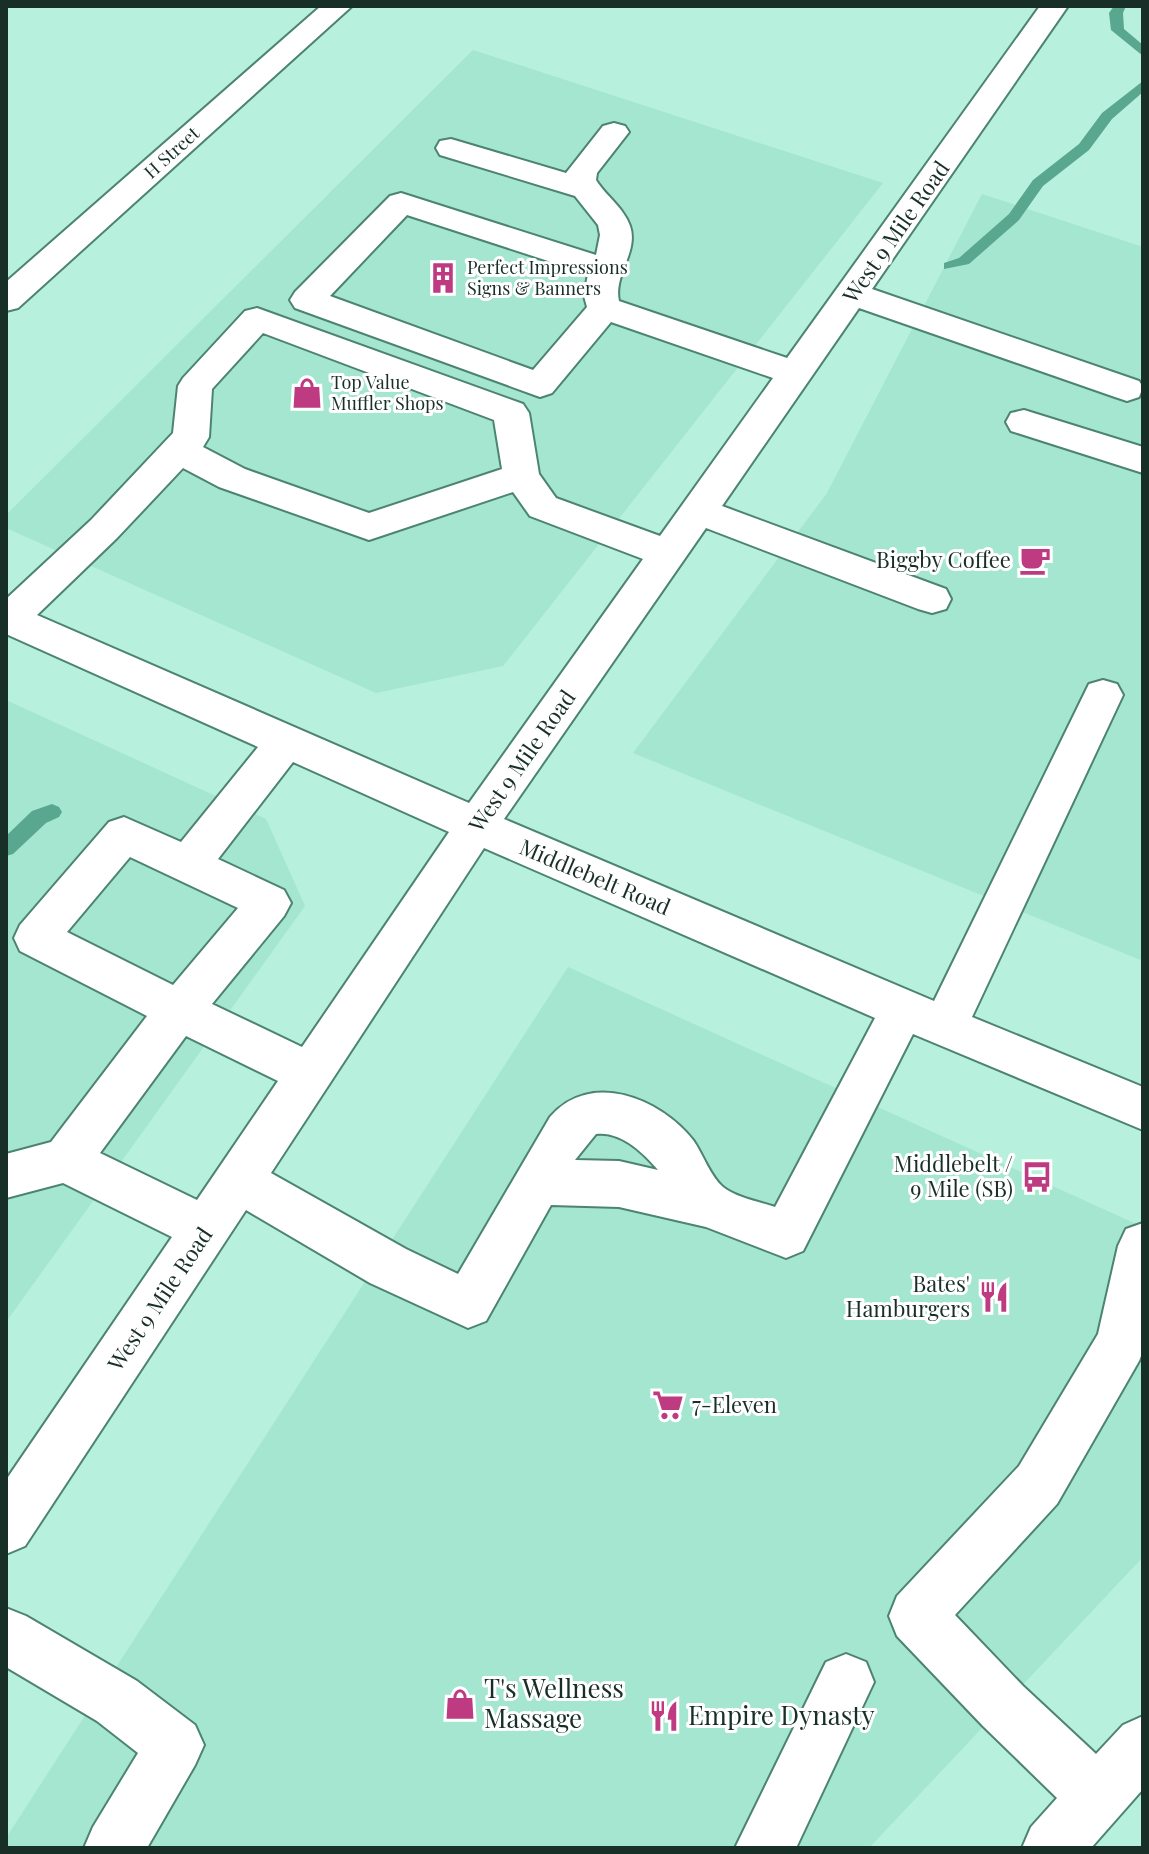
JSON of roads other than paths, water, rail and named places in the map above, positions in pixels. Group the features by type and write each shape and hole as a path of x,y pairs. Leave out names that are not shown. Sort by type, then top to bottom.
{"street":[{"name":"H Street","path":"6,300 338,6"},
{"name":"West 9 Mile Road","path":"6,1527 475,827 1054,6"},
{"path":"614,132 582,172 580,180 615,226 615,252 605,269 598,293 604,308 796,373"},
{"path":"451,148 584,189"},
{"path":"604,308 540,385 307,300 401,203 605,269"},
{"path":"853,294 1127,389"},
{"path":"8,619 104,529 191,437 195,386 257,319 511,413 521,476 543,507 668,554"},
{"path":"1024,422 1143,460"},
{"path":"179,450 232,478 369,527 521,476"},
{"path":"698,511 932,599"},
{"name":"Middlebelt Road","path":"8,619 475,827 1143,1109"},
{"path":"538,1182 619,1184 706,1204 786,1235 924,1017 1103,695"},
{"path":"188,865 286,741"},
{"path":"6,1176 66,1160 179,1010 269,903 124,834 36,938 179,1010 309,1073"},
{"path":"238,1180 388,1266 468,1304 560,1143 580,1117 607,1111 627,1118 665,1143 706,1204"},
{"path":"66,1160 207,1230"},
{"path":"1098,1796 1003,1706 917,1616 1038,1485 1121,1343 1143,1246"},
{"path":"6,1636 117,1701 175,1745 114,1848"},
{"path":"765,1848 846,1682"},
{"path":"1052,1848 1143,1745"}],"waterway":[{"path":"1120,6 1116,13 1118,30 1143,52"},
{"path":"949,266 964,261 1014,217 1038,183 1084,147 1107,116 1143,85"},
{"path":"6,848 39,817 52,812"}],"place":[{"name":"Perfect Impressions Signs & Banners","path":"443,278"},
{"name":"Top Value Muffler Shops","path":"307,393"},
{"name":"Biggby Coffee","path":"1035,560"},
{"name":"Middlebelt / 9 Mile (SB)","path":"1037,1177"},
{"name":"Bates' Hamburgers","path":"994,1297"},
{"name":"7-Eleven","path":"668,1405"},
{"name":"T's Wellness Massage","path":"460,1704"},
{"name":"Empire Dynasty","path":"664,1716"}]}
